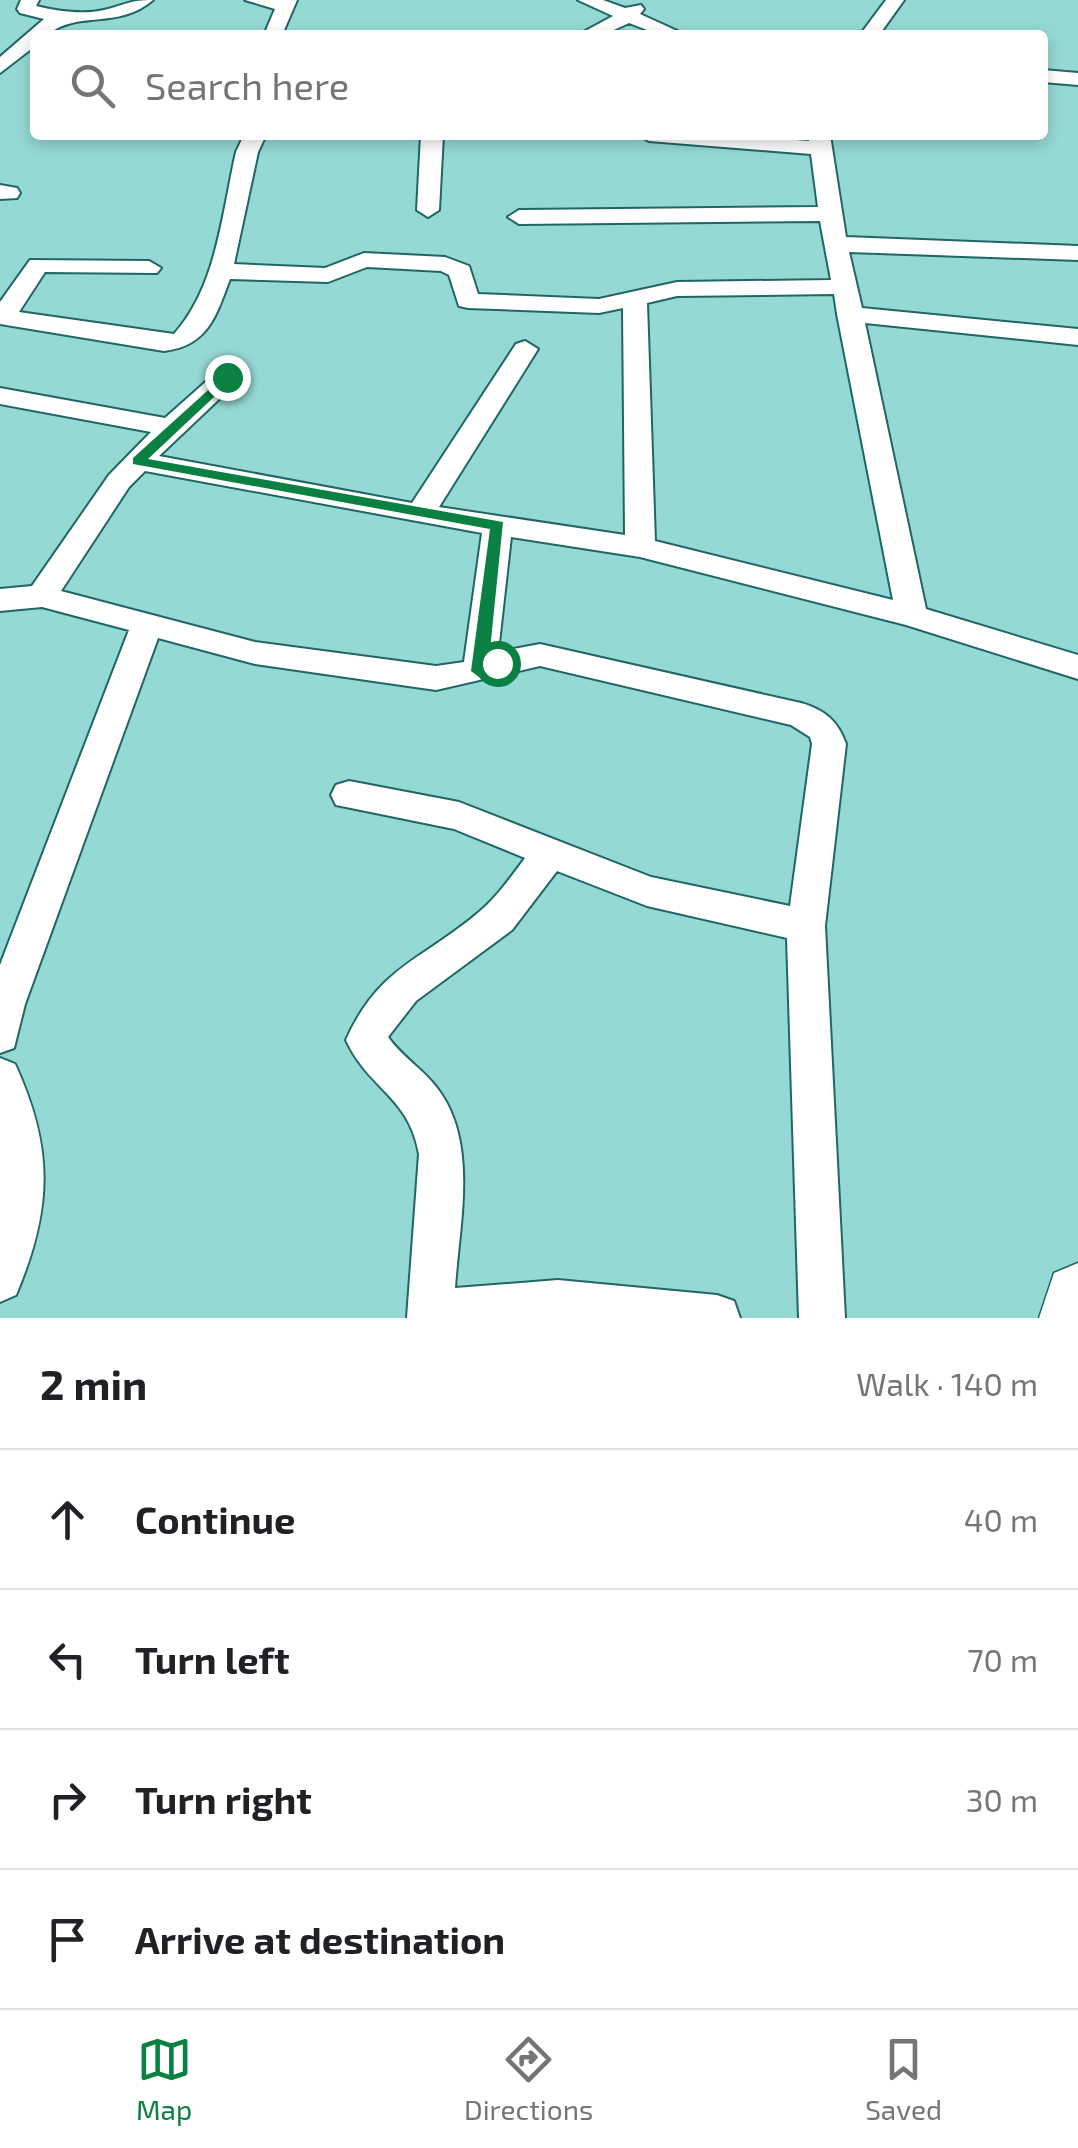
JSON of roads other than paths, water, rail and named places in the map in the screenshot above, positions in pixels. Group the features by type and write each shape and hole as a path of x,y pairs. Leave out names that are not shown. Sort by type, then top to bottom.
{"main road":[{"path":"1074,1318 1078,1297"}],"street":[{"path":"30,0 26,9 57,17 106,16 144,0"},
{"path":"254,0 287,2 275,30"},
{"path":"587,0 663,30"},
{"path":"598,30 627,17 644,0"},
{"path":"873,30 895,0"},
{"path":"44,30 57,17"},
{"path":"0,66 30,44"},
{"path":"1048,76 1078,79"},
{"path":"149,268 38,265 1,316 164,343 182,342 201,318 220,270 253,140"},
{"path":"428,210 432,140"},
{"path":"770,140 818,142 912,616"},
{"path":"518,217 830,214"},
{"path":"836,244 1078,253"},
{"path":"220,270 328,275 364,260 446,264 460,271 463,294 468,301 599,306 677,289 844,287"},
{"path":"636,298 640,548"},
{"path":"850,314 1078,337"},
{"path":"420,514 525,349"},
{"path":"42,596 119,481 170,427 227,377"},
{"path":"0,396 170,427"},
{"path":"138,461 420,514 640,548 912,616 1078,667"},
{"path":"479,671 498,526"},
{"path":"0,600 42,596 255,653 326,666 436,678 462,678 509,659 540,654 811,720 824,730 830,744 806,926 822,1318"},
{"path":"0,1034 5,1004 148,623"},
{"path":"349,795 459,816 679,900 806,926"},
{"path":"550,853 494,924 390,997 372,1018 366,1040 375,1056 428,1103 438,1130 441,1154 430,1316 558,1302 717,1318"},
{"path":"0,1077 20,1135 24,1193 0,1280"}]}
